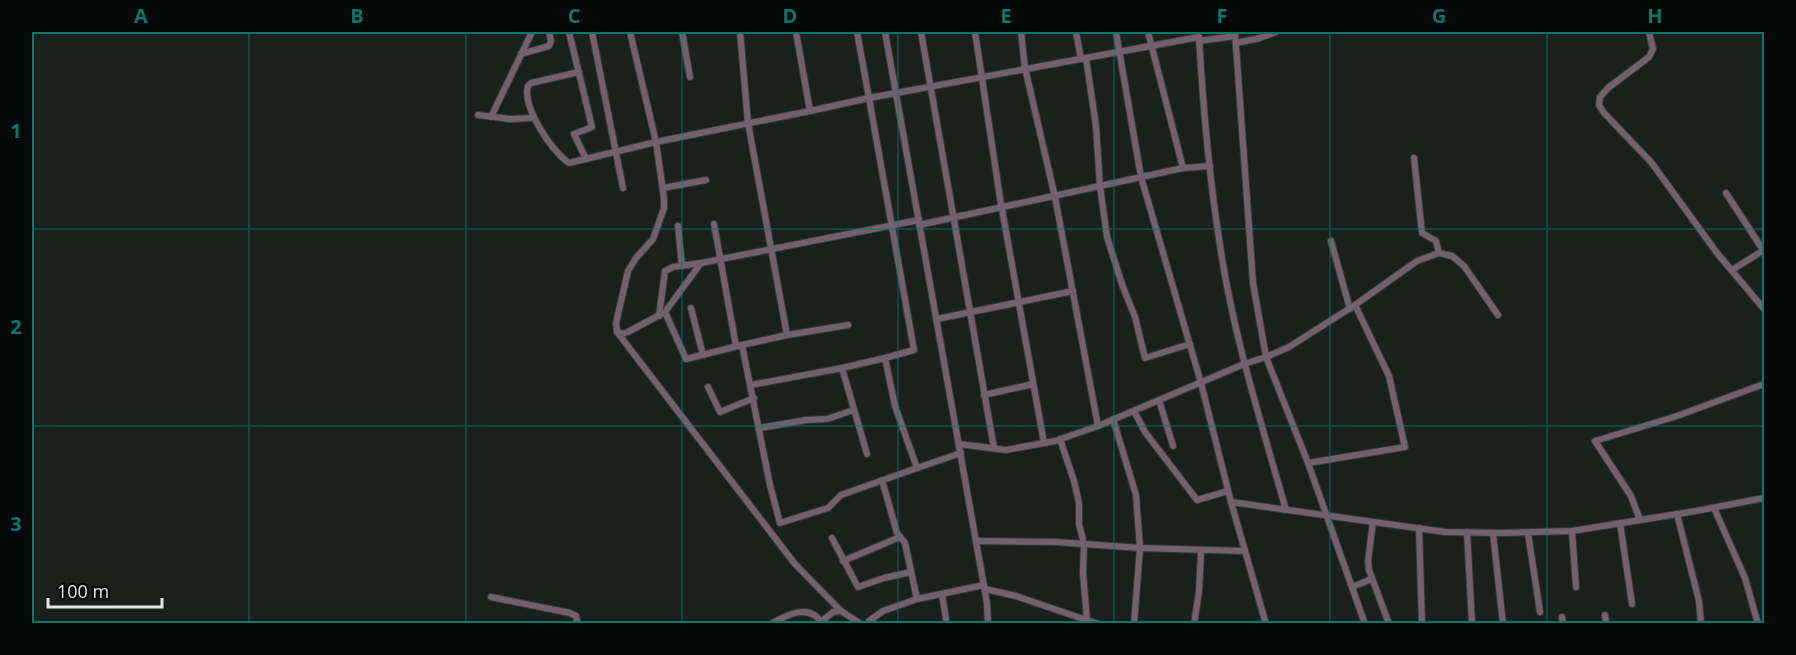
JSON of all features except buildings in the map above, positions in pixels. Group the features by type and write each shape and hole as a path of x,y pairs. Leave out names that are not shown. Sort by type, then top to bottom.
{"street":[{"path":"491,117 532,32"},
{"path":"521,54 549,46 551,41 549,32"},
{"path":"569,32 592,127 574,134 586,159"},
{"path":"592,32 623,188"},
{"path":"630,32 656,142 664,208 653,239 628,271 616,323 617,332 795,564 841,611 861,624"},
{"path":"682,32 690,77"},
{"path":"740,32 748,123 787,335"},
{"path":"796,32 810,111"},
{"path":"751,385 842,368 914,350 857,32"},
{"path":"885,32 961,453 984,587 988,624"},
{"path":"921,32 994,448"},
{"path":"975,32 1002,208 1044,443"},
{"path":"1021,32 1025,68 1055,197 1098,426"},
{"path":"1076,32 1084,58 1096,126 1100,186 1107,237 1135,317 1145,358 1190,344"},
{"path":"1116,32 1140,177 1201,383 1228,491 1266,624"},
{"path":"1148,32 1183,168"},
{"path":"579,72 531,83 528,86 527,96 533,118 565,160 574,163 656,142 1025,68 1199,36 1235,37 1276,32"},
{"path":"1649,32 1653,49 1649,57 1608,88 1600,97 1599,105 1651,162 1764,309"},
{"path":"1199,36 1210,166 1220,247 1244,364 1286,510"},
{"path":"1235,37 1252,283 1266,357 1328,515 1365,624"},
{"path":"478,115 510,119 533,118"},
{"path":"1414,158 1422,233 1436,241 1439,254"},
{"path":"848,325 739,345 686,359 662,314 665,271 673,267 892,225 953,218 1183,168 1210,166"},
{"path":"663,188 706,180"},
{"path":"1726,193 1764,250 1732,270"},
{"path":"714,224 780,523 828,508 841,495 961,453"},
{"path":"678,226 682,266"},
{"path":"1308,463 1405,447 1389,376 1380,353 1353,307 1331,241"},
{"path":"959,444 1006,450 1060,439 1098,426 1289,347 1353,307 1409,266 1439,254 1452,256 1464,266 1498,315"},
{"path":"617,332 622,334 628,332 662,314 701,263"},
{"path":"937,319 1073,291"},
{"path":"691,308 703,355"},
{"path":"885,358 895,405 917,468"},
{"path":"842,368 867,454"},
{"path":"984,395 1033,384"},
{"path":"1640,520 1631,496 1595,441 1677,416 1764,384"},
{"path":"708,387 720,412 754,398"},
{"path":"1159,400 1173,446"},
{"path":"760,428 806,420 827,419 854,410"},
{"path":"1134,411 1145,432 1197,500 1228,491"},
{"path":"1113,419 1136,495 1140,548 1134,624"},
{"path":"1060,439 1074,482 1084,544 1083,573 1087,620"},
{"path":"882,480 897,534 905,543 917,599"},
{"path":"1231,502 1419,528 1493,533 1572,531 1764,498"},
{"path":"1714,508 1743,572 1758,624"},
{"path":"1677,514 1699,601 1701,624"},
{"path":"1373,522 1368,561 1372,579 1389,624"},
{"path":"1620,523 1632,604"},
{"path":"1419,528 1422,624"},
{"path":"1572,531 1576,587"},
{"path":"1467,532 1472,623"},
{"path":"1528,532 1540,612"},
{"path":"1493,533 1503,624"},
{"path":"843,561 900,537"},
{"path":"832,538 858,587 911,572"},
{"path":"976,541 1245,551"},
{"path":"1194,624 1201,551"},
{"path":"1352,587 1372,579"},
{"path":"868,624 883,611 917,599 984,587 1098,624"},
{"path":"942,594 946,619"},
{"path":"491,597 570,613 576,616 578,624"},
{"path":"771,624 790,613 801,612 819,617 821,623 833,612 841,611"},
{"path":"1605,615 1606,624"}]}
